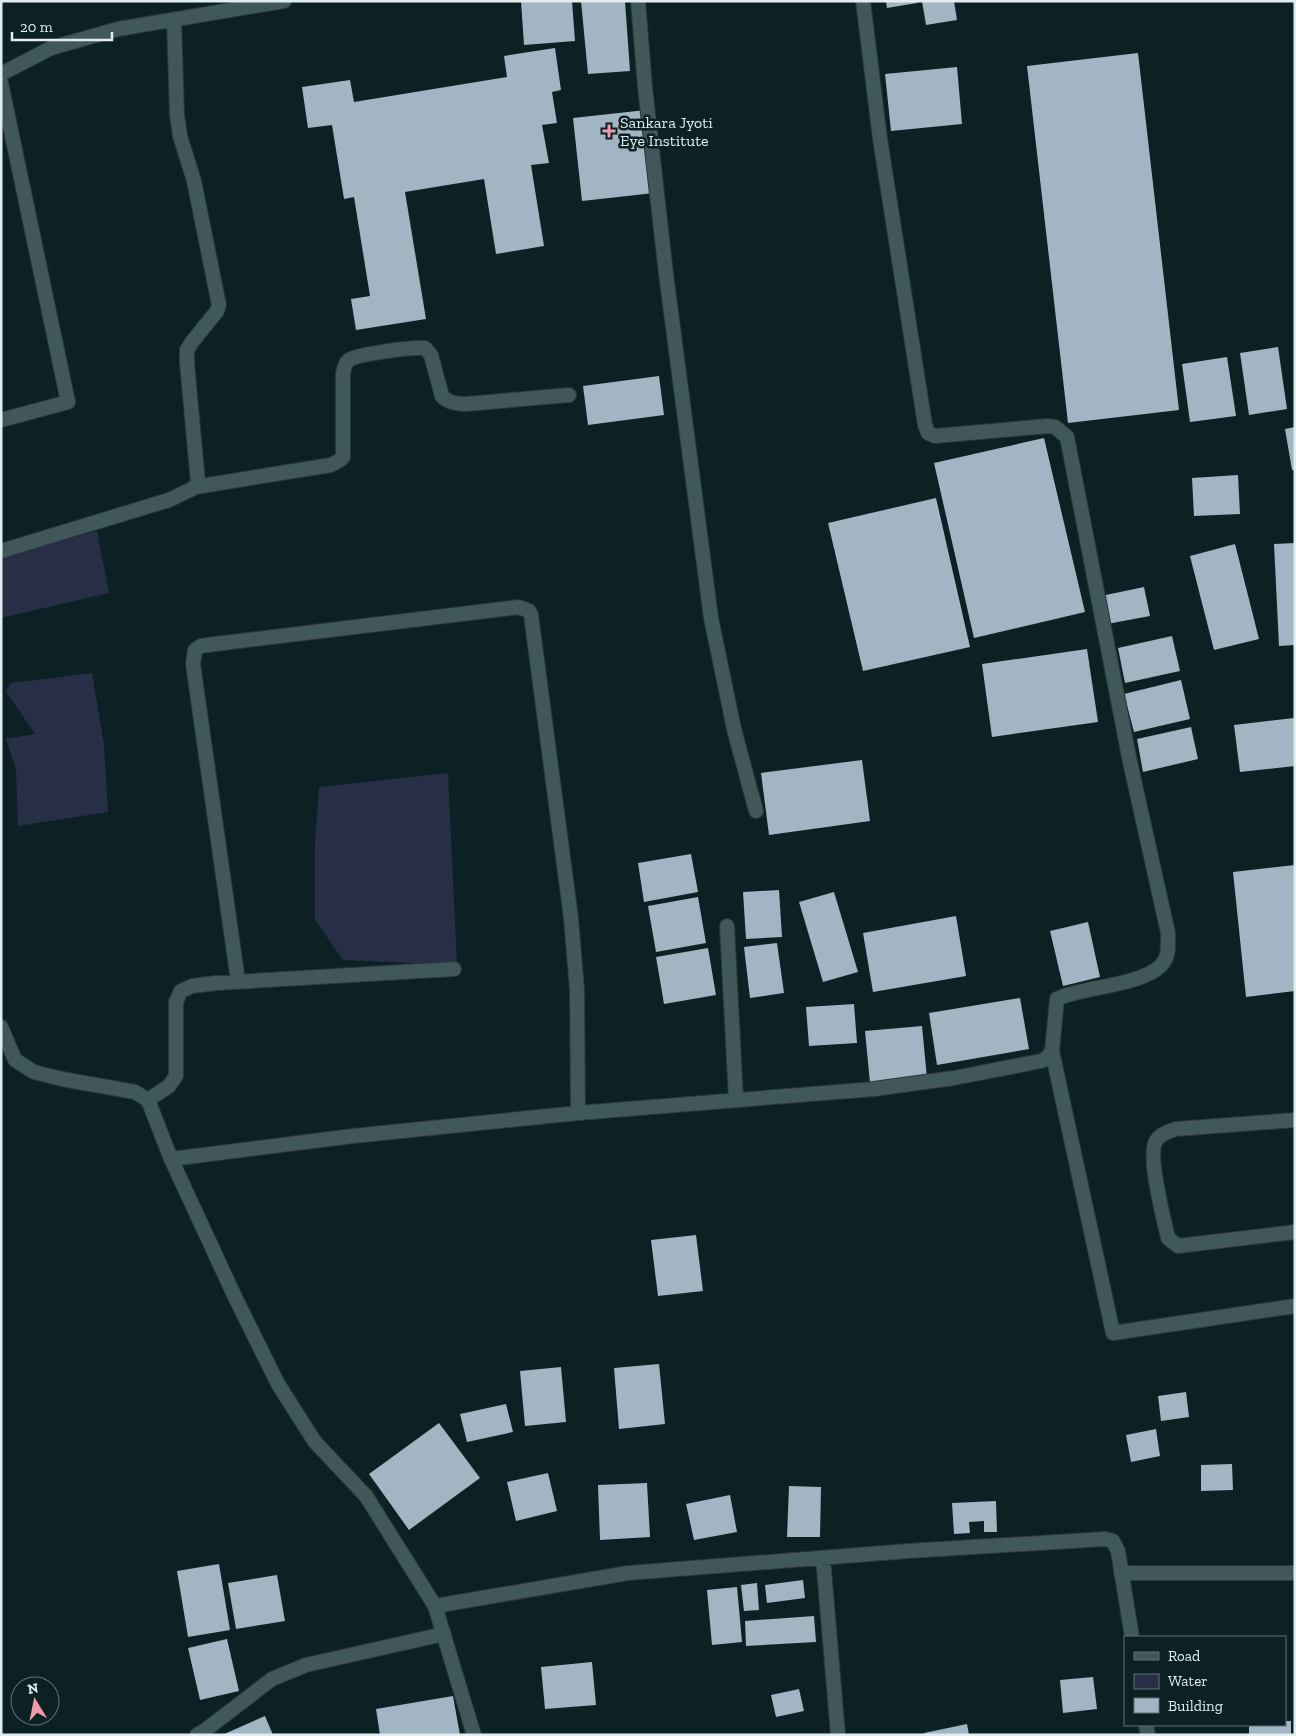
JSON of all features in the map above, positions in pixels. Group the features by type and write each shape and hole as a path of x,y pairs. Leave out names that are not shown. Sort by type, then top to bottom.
{"street":[{"path":"1,74 51,48 118,29 284,1"},
{"path":"638,1 645,88 666,274 711,618 734,729 756,811"},
{"path":"863,1 880,139 925,425 928,433 935,436 1048,426 1054,427 1067,437 1130,762 1168,933 1165,960 1149,974 1057,998 1052,1051 1113,1333 1295,1306"},
{"path":"174,20 179,129 194,181 219,305 217,311 187,350 186,363 198,480 195,487"},
{"path":"1,83 68,402 1,420"},
{"path":"1,551 169,500 195,487 331,465 343,457 343,374 345,365 358,356 425,348 431,355 442,396 455,404 569,395"},
{"path":"238,981 193,664 195,650 202,646 215,644 509,608 525,608 530,611 531,615 571,918 577,990 578,1113"},
{"path":"727,926 736,1100"},
{"path":"148,1100 169,1086 176,1076 176,1002 181,991 192,986 238,981 454,969"},
{"path":"1,1027 8,1062 34,1072 62,1079 134,1092 148,1100 171,1159 235,1298 278,1384 315,1442 366,1496 435,1606 474,1735"},
{"path":"171,1159 353,1136 578,1113 874,1088 954,1078 1041,1061 1047,1058 1052,1051"},
{"path":"1295,1120 1176,1129 1164,1133 1155,1141 1153,1150 1155,1178 1168,1238 1178,1246 1295,1232"},
{"path":"435,1606 628,1573 1105,1539 1113,1540 1118,1551 1132,1636"},
{"path":"823,1558 838,1735"},
{"path":"1121,1574 1295,1574"},
{"path":"197,1735 272,1679 293,1670 306,1665 444,1634"}],"water":[{"path":"97,531 109,593 1,618 1,556"},
{"path":"92,673 104,744 108,812 18,826 16,770 6,739 35,734 6,691 11,683"},
{"path":"448,773 457,965 343,960 315,920 315,843 319,787"}],"building":[{"path":"521,1 572,1 575,41 524,45"},
{"path":"581,1 625,1 630,71 588,74"},
{"path":"886,1 917,1 917,3 887,8"},
{"path":"922,1 954,1 957,20 926,25"},
{"path":"555,48 561,90 552,92 557,123 542,125 549,163 531,165 544,246 496,254 484,179 405,192 426,319 356,330 351,299 370,296 354,197 344,199 332,125 308,128 302,87 350,80 354,102 507,77 504,56"},
{"path":"1138,53 1179,410 1068,423 1027,66"},
{"path":"957,67 962,124 891,131 885,74"},
{"path":"646,110 654,193 582,201 573,118"},
{"path":"1278,347 1287,409 1249,415 1240,353"},
{"path":"1227,357 1236,416 1190,422 1182,364"},
{"path":"659,376 664,415 588,425 583,386"},
{"path":"1295,427 1295,470 1292,470 1285,429"},
{"path":"1044,438 1085,612 974,638 934,463"},
{"path":"1238,475 1240,514 1194,516 1192,478"},
{"path":"936,498 970,647 863,671 828,523"},
{"path":"1295,543 1295,645 1279,646 1274,544"},
{"path":"1235,544 1259,639 1214,650 1190,556"},
{"path":"1144,587 1150,616 1107,624 1101,596"},
{"path":"1172,636 1180,671 1125,683 1118,648"},
{"path":"1087,649 1098,722 992,737 982,664"},
{"path":"1181,680 1190,719 1134,732 1124,694"},
{"path":"1294,718 1295,766 1240,772 1234,725"},
{"path":"1191,727 1198,759 1143,772 1137,739"},
{"path":"862,760 870,821 769,835 761,773"},
{"path":"691,854 698,892 644,902 638,863"},
{"path":"1295,865 1295,991 1246,997 1233,872"},
{"path":"779,890 782,937 746,939 743,892"},
{"path":"834,892 858,972 823,982 799,902"},
{"path":"698,897 706,943 656,952 648,906"},
{"path":"956,916 966,976 873,992 863,933"},
{"path":"1088,922 1100,977 1063,986 1050,931"},
{"path":"777,943 784,993 750,998 744,947"},
{"path":"708,948 716,995 664,1004 656,957"},
{"path":"1020,998 1029,1049 937,1065 929,1013"},
{"path":"854,1004 857,1043 809,1046 806,1007"},
{"path":"922,1026 927,1078 870,1083 865,1031"},
{"path":"696,1235 703,1291 658,1296 651,1240"},
{"path":"659,1364 665,1424 619,1429 614,1368"},
{"path":"561,1367 566,1422 525,1426 520,1371"},
{"path":"1186,1392 1189,1417 1161,1421 1158,1396"},
{"path":"506,1404 513,1432 467,1442 460,1414"},
{"path":"439,1423 480,1478 409,1530 369,1474"},
{"path":"1156,1429 1160,1456 1131,1462 1126,1435"},
{"path":"1232,1464 1233,1490 1201,1491 1201,1465"},
{"path":"548,1473 557,1511 516,1521 507,1482"},
{"path":"647,1483 650,1537 600,1540 598,1485"},
{"path":"789,1486 821,1487 820,1537 787,1537"},
{"path":"730,1495 737,1532 694,1540 686,1504"},
{"path":"996,1501 997,1532 984,1532 984,1521 969,1522 970,1533 954,1534 952,1503"},
{"path":"219,1564 230,1630 188,1637 177,1571"},
{"path":"277,1575 285,1621 236,1629 228,1583"},
{"path":"803,1580 805,1598 767,1603 765,1585"},
{"path":"757,1583 759,1610 744,1611 741,1585"},
{"path":"737,1587 742,1642 712,1645 707,1590"},
{"path":"814,1616 816,1642 746,1646 745,1621"},
{"path":"227,1639 239,1691 200,1700 188,1648"},
{"path":"592,1662 596,1705 545,1709 541,1667"},
{"path":"1093,1677 1097,1709 1063,1713 1060,1680"},
{"path":"799,1689 804,1711 776,1717 771,1695"},
{"path":"453,1696 460,1735 380,1735 376,1709"},
{"path":"265,1716 273,1735 222,1735"},
{"path":"1286,1721 1291,1721 1291,1735 1249,1735 1249,1726 1286,1726"},
{"path":"967,1724 969,1735 924,1735 924,1733"}],"place":[{"name":"Sankara Jyoti Eye Institute","path":"609,131"}]}
